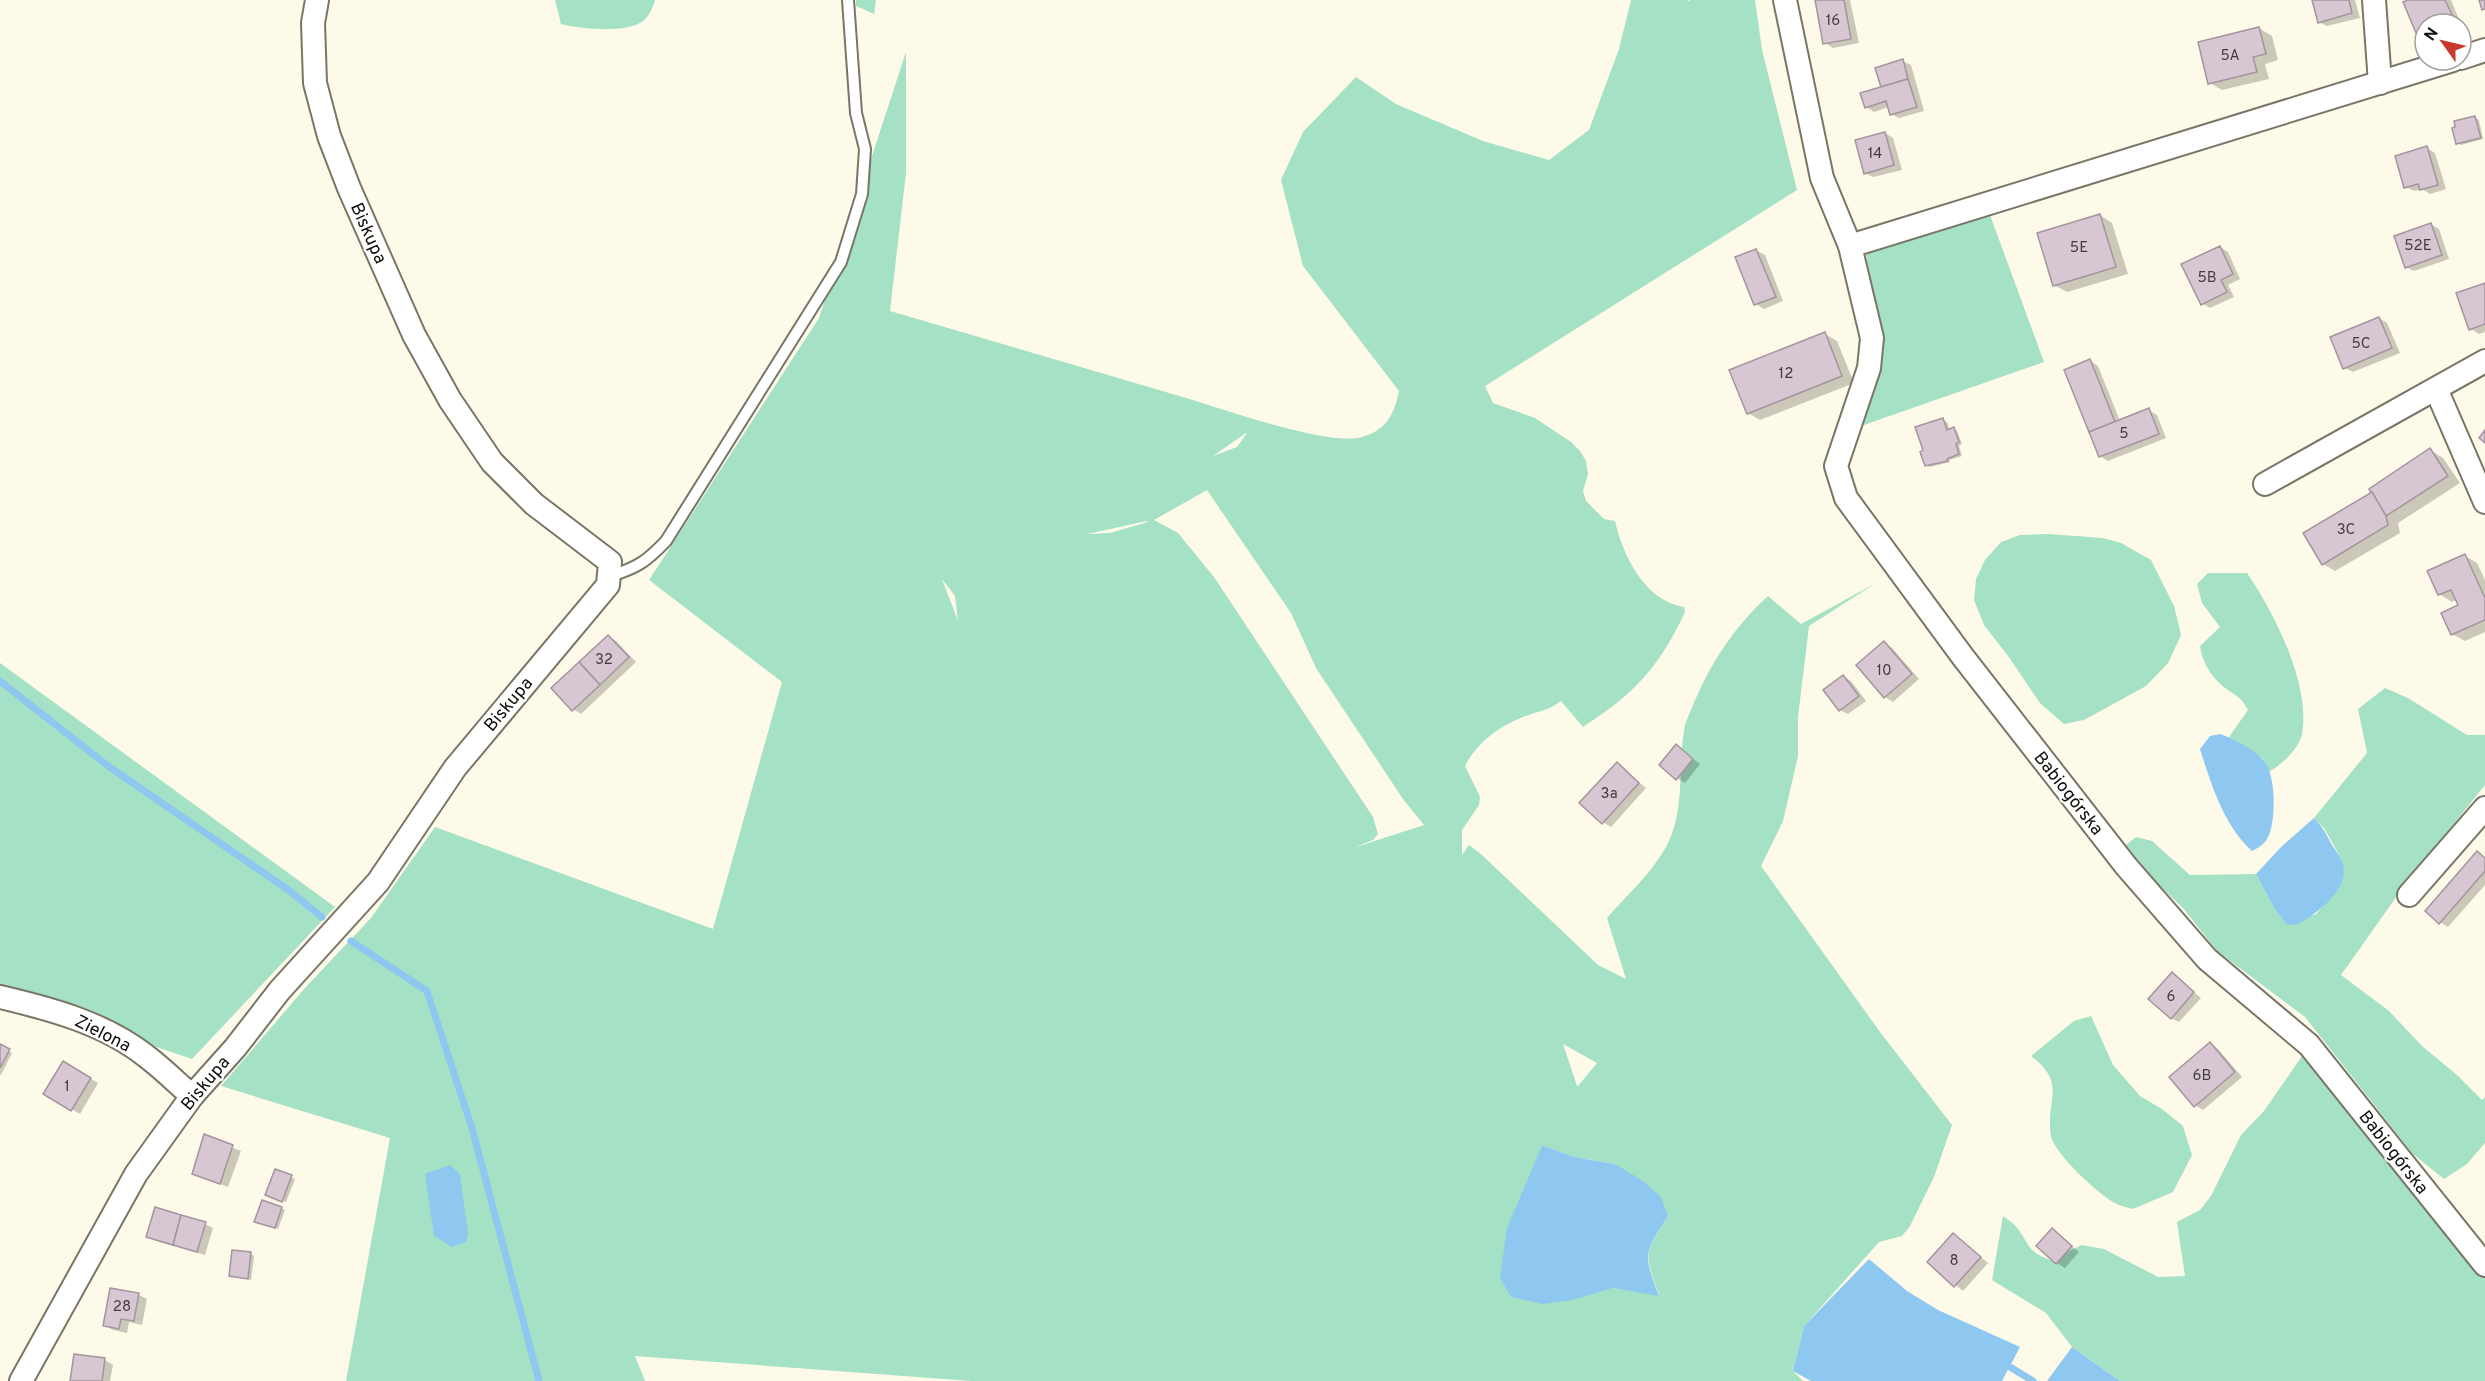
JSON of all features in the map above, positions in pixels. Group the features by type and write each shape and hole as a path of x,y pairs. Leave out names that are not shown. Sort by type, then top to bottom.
{"street":[{"name":"Biskupa","path":"21,1381 136,1174 192,1096 235,1048 280,990 378,882 455,768 602,596 610,576 610,562 534,504 492,462 450,400 414,335 349,188 329,136 315,83 313,23 317,0"},
{"name":"Babiogórska","path":"1785,0 1822,178 1850,246 1872,338 1869,368 1836,466 1846,498 1963,657 2126,866 2207,958 2309,1045 2485,1265"},
{"path":"2374,0 2380,83"},
{"path":"1850,246 2415,72"},
{"path":"2265,484 2485,361"},
{"path":"2436,389 2485,502"},
{"path":"2409,895 2485,808"},
{"name":"Zielona","path":"0,997 57,1011 90,1023 146,1055 192,1096"}],"lane":[{"path":"610,576 634,569 650,559 666,541 841,262 861,194 864,149 856,113 848,0"}],"green space":[{"path":"555,0 655,0 650,13 640,23 623,28 601,29 561,24"},
{"path":"856,0 876,0 874,14 856,6"},
{"path":"1631,0 1688,0 1689,2 1690,0 1755,0 1762,50 1797,190 1485,386 1493,403 1535,418 1571,442 1580,451 1586,461 1588,474 1583,491 1586,501 1604,519 1615,521 1630,562 1647,586 1670,603 1684,607 1685,612 1652,668 1620,700 1583,727 1561,701 1508,724 1483,742 1465,766 1480,797 1479,805 1462,830 1462,855 1469,845 1598,965 1626,979 1607,918 1648,873 1668,843 1677,816 1685,727 1707,674 1724,646 1768,596 1801,624 1876,583 1809,626 1798,717 1798,756 1783,821 1761,866 1880,1032 1952,1125 1934,1177 1910,1226 1902,1236 1879,1242 1804,1326 1793,1371 1803,1381 971,1381 635,1356 645,1381 346,1381 390,1138 221,1086 305,988 371,918 435,827 713,929 782,682 649,580 819,318 906,52 906,173 890,311 1276,425 1326,437 1347,439 1362,437 1378,430 1392,414 1399,391 1303,266 1281,180 1303,132 1356,77 1396,104 1483,141 1549,160 1589,130 1619,49","holes":["1246,433 1237,447 1213,456","1207,490 1291,613 1316,668 1403,799 1424,825 1353,848 1373,840 1378,834 1373,817 1214,577 1178,533 1154,520","1147,521 1148,522 1110,533 1087,534","942,579 955,596 958,621","1563,1044 1597,1063 1577,1086","1542,1145 1574,1157 1615,1164 1668,1216 1654,1239 1649,1254 1649,1262 1659,1295 1612,1288 1527,1181"]},
{"path":"1990,215 2044,362 1861,426 1884,346 1867,269 1866,251"},
{"path":"2048,534 2103,538 2121,543 2151,560 2174,606 2181,635 2168,663 2146,686 2084,720 2064,724 2040,703 1984,625 1974,600 1976,579 1985,560 2001,542 2020,535"},
{"path":"2208,573 2247,573 2279,628 2296,672 2301,694 2302,734 2289,756 2269,772 2263,759 2229,737 2248,710 2240,698 2213,676 2201,652 2200,646 2220,627 2202,603 2197,584"},
{"path":"0,663 335,907 192,1059 0,994"},
{"path":"2385,688 2408,698 2467,735 2485,735 2485,785 2404,886 2341,975 2389,1011 2422,1046 2457,1075 2482,1100 2485,1097 2485,1143 2467,1164 2444,1179 2413,1154 2305,1017 2217,951 2183,908 2121,849 2136,837 2152,841 2190,875 2256,874 2274,908 2286,924 2316,914 2339,888 2342,860 2324,828 2314,818 2367,753 2358,709"},
{"path":"2091,1016 2113,1065 2140,1096 2162,1109 2183,1126 2192,1155 2173,1192 2133,1209 2108,1199 2078,1173 2060,1153 2051,1136 2052,1084 2049,1075 2031,1056 2074,1021"},
{"path":"2302,1056 2387,1154 2467,1254 2485,1245 2485,1381 2120,1381 2072,1347 2046,1313 1992,1280 2003,1216 2017,1227 2033,1251 2050,1260 2082,1245 2104,1249 2158,1277 2185,1276 2177,1222 2200,1210 2211,1196 2241,1135 2264,1111"}],"water":[{"path":"2220,734 2237,741 2255,753 2264,761 2271,776 2274,808 2271,827 2268,838 2252,851 2242,841 2226,817 2200,749 2210,736"},
{"path":"2314,818 2341,859 2344,871 2342,881 2331,899 2314,914 2297,925 2286,924 2274,908 2256,874 2281,847"},
{"path":"1542,1145 1574,1157 1615,1164 1643,1181 1661,1197 1668,1216 1648,1254 1650,1271 1659,1296 1612,1288 1572,1300 1543,1304 1511,1297 1500,1278 1507,1228"},
{"path":"450,1165 460,1174 468,1233 466,1242 452,1247 434,1236 425,1174"},
{"path":"1869,1259 1907,1291 1938,1310 2020,1347 2002,1381 1811,1381 1793,1371 1804,1326"},
{"path":"2072,1347 2120,1381 2047,1381"}],"building":[{"path":"1815,0 1844,0 1851,39 1823,44"},
{"path":"2312,0 2349,0 2352,13 2318,23"},
{"path":"2445,0 2451,12 2413,12 2413,26 2403,2"},
{"path":"2479,0 2485,0 2485,9 2482,10"},
{"path":"2259,27 2266,54 2253,57 2257,72 2208,84 2198,42"},
{"path":"1903,59 1908,79 1881,87 1875,68"},
{"path":"1908,79 1917,107 1890,115 1886,101 1865,108 1860,93"},
{"path":"2475,116 2481,138 2456,144 2452,128 2455,127 2454,121"},
{"path":"1885,132 1894,165 1864,174 1855,140"},
{"path":"2427,146 2438,185 2420,190 2418,184 2404,188 2395,156"},
{"path":"2100,214 2116,267 2053,286 2037,233"},
{"path":"2431,223 2442,255 2405,268 2394,236"},
{"path":"2220,246 2233,274 2221,280 2227,292 2201,305 2181,264"},
{"path":"1756,249 1776,297 1754,305 1735,257"},
{"path":"2485,283 2485,324 2469,330 2456,293"},
{"path":"2379,317 2392,348 2343,369 2330,337"},
{"path":"1825,332 1842,376 1747,414 1729,370"},
{"path":"2090,359 2115,422 2089,432 2064,370"},
{"path":"2149,408 2159,434 2099,457 2089,432"},
{"path":"1943,418 1947,430 1954,427 1959,442 1956,444 1959,454 1947,459 1948,461 1925,466 1920,452 1923,450 1915,427"},
{"path":"2485,430 2485,443 2479,438"},
{"path":"2430,448 2448,476 2386,516 2369,489"},
{"path":"2372,492 2386,516 2388,525 2322,565 2303,533"},
{"path":"2465,554 2485,598 2485,620 2451,635 2441,613 2458,605 2451,590 2438,595 2427,571"},
{"path":"608,635 629,657 600,685 579,662"},
{"path":"1884,641 1912,674 1884,698 1856,665"},
{"path":"579,662 600,685 572,711 551,688"},
{"path":"1843,675 1859,696 1839,711 1823,690"},
{"path":"1676,744 1693,759 1676,780 1659,765"},
{"path":"1617,762 1639,783 1602,824 1579,803"},
{"path":"2477,851 2485,858 2485,871 2439,924 2425,911"},
{"path":"2172,972 2194,992 2171,1019 2148,999"},
{"path":"2210,1042 2235,1072 2194,1107 2169,1077"},
{"path":"0,1044 10,1049 0,1068"},
{"path":"63,1061 91,1078 71,1111 43,1094"},
{"path":"204,1134 233,1145 220,1184 192,1174"},
{"path":"275,1169 292,1175 282,1202 265,1195"},
{"path":"262,1200 282,1207 275,1228 254,1222"},
{"path":"155,1207 181,1215 173,1245 146,1237"},
{"path":"181,1215 206,1222 197,1252 173,1245"},
{"path":"2052,1228 2072,1246 2056,1264 2036,1246"},
{"path":"1953,1233 1981,1257 1954,1287 1927,1262"},
{"path":"232,1250 251,1252 248,1279 229,1276"},
{"path":"110,1288 139,1293 134,1321 121,1319 119,1329 103,1326"},
{"path":"74,1354 105,1358 102,1381 70,1381"}],"waterway":[{"path":"0,681 108,766 287,889 322,917"},
{"path":"351,941 427,991 472,1128 539,1381"},
{"path":"2010,1367 2033,1381"}]}
